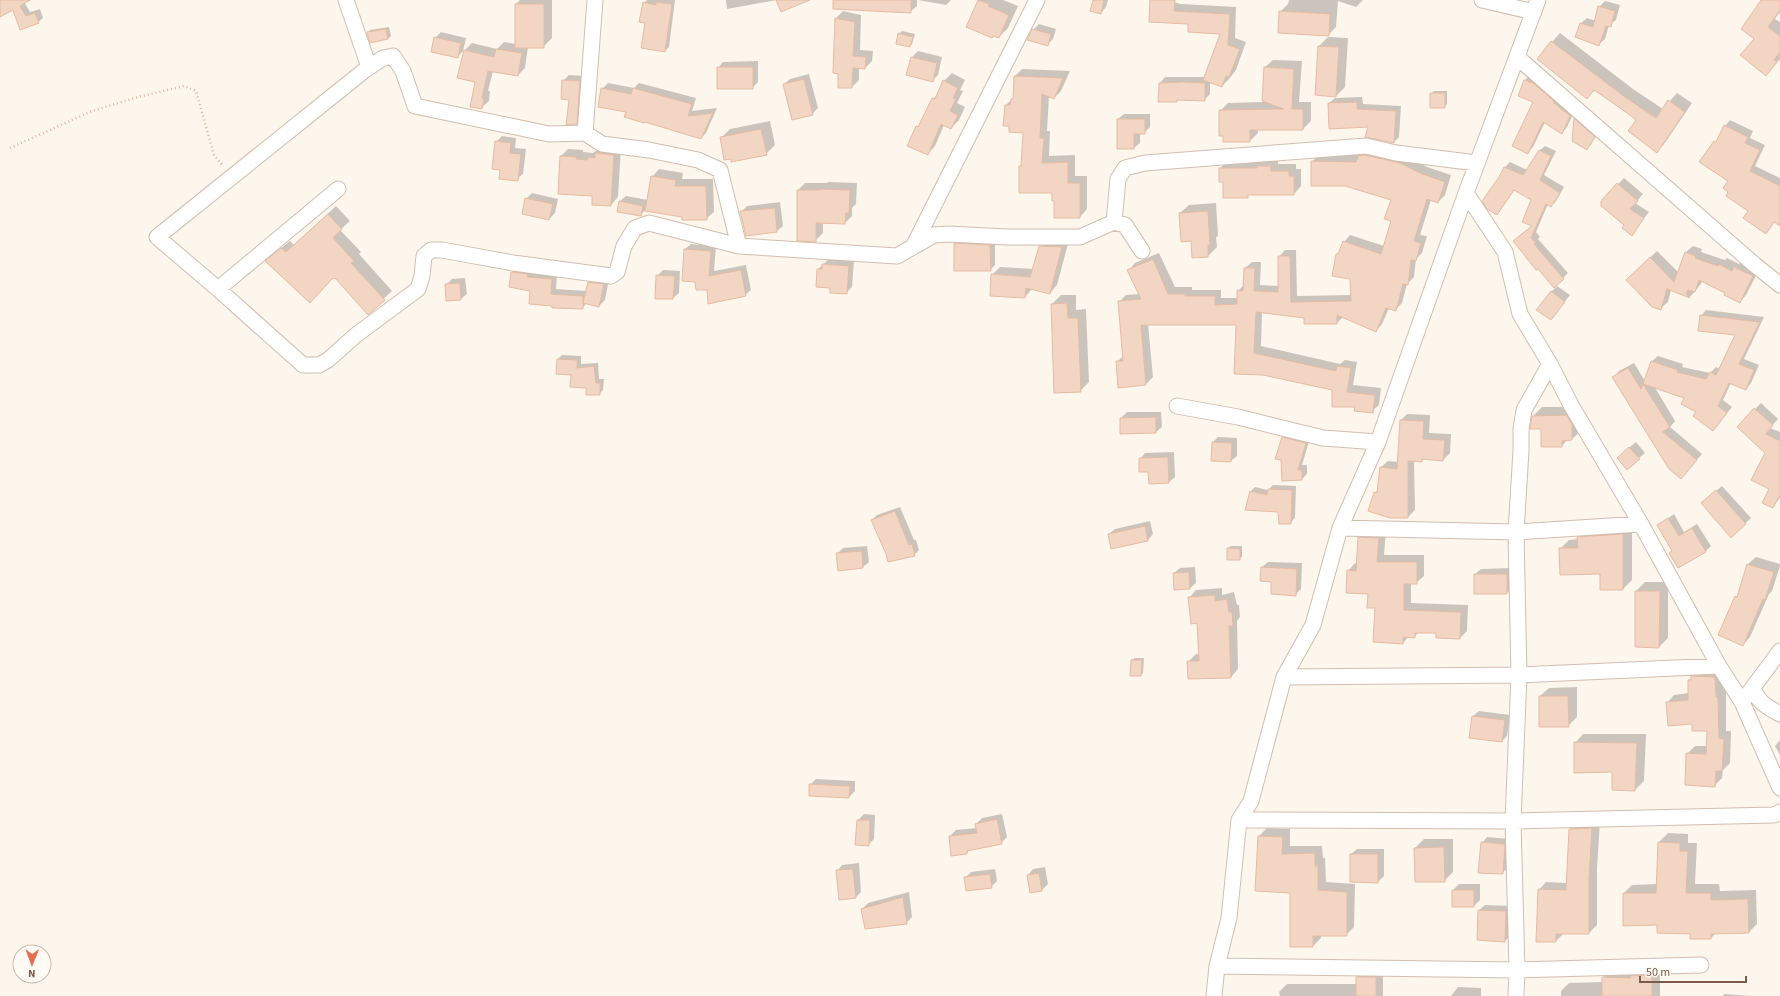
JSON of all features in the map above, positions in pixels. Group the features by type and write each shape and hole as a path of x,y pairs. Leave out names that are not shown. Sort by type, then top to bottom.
{"street":[{"path":"346,0 369,67"},
{"path":"586,133 595,0"},
{"path":"913,247 1037,0"},
{"path":"1214,996 1217,966 1229,918 1239,820 1251,801 1284,677 1312,626 1340,528 1378,442 1466,193 1536,6 1482,0"},
{"path":"739,246 720,170 698,160 649,150 602,144 586,133 549,134 416,106 403,71 393,56 383,58 369,67 157,237 303,365 319,365 328,360 356,335 418,289 422,276 424,256 431,250 442,250 611,276 617,272 624,246 635,228 650,223 739,246 897,256 934,235 949,234 1007,237 1080,237 1114,222 1125,225 1142,251"},
{"path":"1517,57 1755,265 1780,285"},
{"path":"1114,222 1118,179 1125,168 1145,162 1366,146 1396,153 1477,163"},
{"path":"218,289 338,189"},
{"path":"1466,193 1505,252 1520,314 1550,364 1571,405 1641,524 1719,666 1742,702 1780,788"},
{"path":"1516,996 1517,970 1513,821 1519,675 1516,532 1520,429 1524,410 1550,364"},
{"path":"1177,406 1238,417 1323,438 1378,442"},
{"path":"1340,528 1516,532 1641,524"},
{"path":"1742,702 1780,651"},
{"path":"1284,677 1519,675 1719,666"},
{"path":"1753,687 1755,695 1761,702 1780,714"},
{"path":"1239,820 1513,821 1774,815 1780,812"},
{"path":"1217,966 1517,970 1701,965"}],"path":[{"path":"10,148 92,111 138,97 184,86 196,91 214,156 232,178"}],"building":[{"path":"0,0 30,0 20,6 26,16 35,13 39,23 20,30 13,10 0,17"},
{"path":"776,0 810,0 781,12"},
{"path":"833,0 911,0 911,13 833,9"},
{"path":"978,0 990,4 988,6 1009,15 999,38 993,36 992,38 966,27"},
{"path":"1093,0 1104,0 1101,14 1090,11"},
{"path":"1150,0 1175,0 1174,11 1230,14 1228,45 1240,49 1229,77 1226,76 1222,87 1203,80 1220,34 1188,32 1188,24 1149,22"},
{"path":"1761,0 1780,0 1780,10 1768,27 1780,36 1780,52 1774,60 1777,62 1766,76 1740,55 1754,39 1741,29"},
{"path":"643,2 656,5 656,2 672,4 665,52 641,48 645,23 639,22"},
{"path":"515,4 544,4 544,48 515,48"},
{"path":"1598,6 1615,11 1611,27 1606,26 1599,46 1575,37 1580,23 1593,27"},
{"path":"1279,11 1330,14 1329,36 1278,33"},
{"path":"835,18 855,22 853,56 866,57 865,69 853,68 852,88 838,88 838,74 833,73"},
{"path":"386,29 388,39 370,43 367,32"},
{"path":"1032,29 1051,34 1048,46 1027,40"},
{"path":"898,33 913,37 910,47 896,44"},
{"path":"434,37 461,43 458,58 431,52"},
{"path":"1551,41 1625,97 1656,118 1668,100 1685,112 1657,153 1628,131 1636,120 1594,90 1587,99 1537,59"},
{"path":"1318,46 1339,47 1336,97 1315,95"},
{"path":"496,49 522,53 518,76 488,71 482,98 484,98 482,109 470,107 475,82 457,78 464,50 494,57"},
{"path":"911,57 937,63 933,82 906,75"},
{"path":"717,67 753,67 753,89 717,89"},
{"path":"1264,67 1294,69 1292,109 1303,109 1303,130 1250,130 1250,142 1223,142 1223,136 1219,136 1219,110 1284,109 1262,101"},
{"path":"1014,76 1063,78 1054,99 1042,94 1040,138 1044,138 1042,163 1068,162 1068,183 1080,183 1080,218 1054,218 1054,201 1052,201 1052,193 1019,193 1019,166 1021,166 1023,133 1009,132 1009,126 1003,126 1005,105 1010,105 1011,99 1013,99"},
{"path":"804,79 813,115 792,120 783,84"},
{"path":"562,80 580,81 577,124 566,125 569,100 561,99"},
{"path":"943,80 958,88 953,98 956,99 950,111 958,115 951,129 941,124 928,155 907,146 916,126 918,127 932,98 935,99"},
{"path":"1524,80 1533,83 1570,116 1562,134 1543,122 1528,154 1512,146 1533,102 1518,96"},
{"path":"1159,83 1205,83 1205,101 1177,100 1177,102 1158,102"},
{"path":"601,88 631,94 633,88 692,104 688,116 713,113 701,139 624,117 626,112 598,107"},
{"path":"1430,93 1445,93 1445,108 1430,108"},
{"path":"1357,102 1357,109 1396,111 1394,143 1365,137 1368,127 1329,129 1328,103"},
{"path":"1574,118 1595,137 1587,150 1572,141"},
{"path":"1117,119 1145,119 1145,134 1134,134 1134,149 1117,149"},
{"path":"1724,125 1748,137 1745,143 1760,150 1750,171 1780,186 1780,226 1774,222 1766,234 1743,218 1748,211 1726,196 1728,192 1723,188 1728,181 1699,162 1714,141 1716,142"},
{"path":"761,129 767,155 731,162 731,159 724,160 720,137"},
{"path":"495,141 511,143 510,153 521,154 518,181 499,179 500,170 492,169"},
{"path":"1539,150 1551,156 1540,180 1560,193 1551,207 1546,204 1531,238 1536,243 1534,244 1564,279 1554,288 1538,269 1536,270 1513,241 1532,226 1522,222 1531,200 1514,190 1497,215 1487,209 1482,201 1499,177 1504,167 1523,175"},
{"path":"595,153 614,155 611,206 592,205 592,196 558,194 560,156 577,157 576,159 587,160 588,157 595,158"},
{"path":"1365,155 1400,163 1420,173 1445,182 1438,203 1427,199 1414,241 1421,243 1416,261 1411,260 1408,285 1403,284 1396,311 1386,308 1376,332 1337,315 1337,324 1304,324 1304,318 1256,312 1254,353 1336,371 1337,366 1351,368 1347,392 1375,395 1373,413 1354,411 1355,407 1332,407 1332,390 1263,375 1234,374 1236,325 1141,325 1146,385 1118,388 1116,361 1123,361 1118,301 1141,299 1127,270 1153,259 1168,294 1185,294 1185,296 1215,296 1215,305 1237,304 1237,290 1243,291 1244,268 1255,268 1254,291 1278,292 1278,256 1290,256 1291,302 1351,301 1350,279 1332,276 1336,254 1338,254 1343,241 1381,254 1391,221 1384,219 1391,200 1345,186 1311,186 1311,161 1356,162 1358,156"},
{"path":"1257,166 1271,166 1271,171 1289,171 1289,176 1294,176 1294,195 1248,195 1248,198 1223,198 1223,182 1219,182 1219,168 1257,168"},
{"path":"651,176 676,180 675,186 706,186 707,220 682,220 682,217 645,211"},
{"path":"1617,183 1638,201 1630,209 1644,218 1632,236 1622,228 1624,225 1601,206 1601,201"},
{"path":"797,190 850,190 849,213 846,213 845,224 816,223 816,242 797,241"},
{"path":"525,198 553,204 549,220 522,214"},
{"path":"619,201 643,206 641,216 617,212"},
{"path":"775,208 777,232 746,236 740,211"},
{"path":"1208,211 1210,245 1208,245 1208,257 1192,258 1191,241 1181,242 1179,213"},
{"path":"328,214 342,229 333,238 354,261 351,263 385,300 368,315 335,278 332,279 310,303 265,261 281,248 286,252"},
{"path":"954,243 990,245 991,271 954,271"},
{"path":"1039,246 1062,247 1050,294 1026,288 1025,298 990,296 991,274 1030,277"},
{"path":"684,249 711,251 709,276 741,270 746,296 708,304 707,290 696,290 695,282 682,281"},
{"path":"1685,252 1696,256 1695,258 1718,266 1719,264 1732,271 1734,267 1753,276 1740,303 1724,295 1725,293 1699,280 1695,292 1688,290 1686,294 1690,298 1667,289 1661,310 1652,307 1626,280 1650,257 1674,282"},
{"path":"822,264 849,266 847,294 830,293 830,288 816,287 817,269 822,269"},
{"path":"511,272 528,274 527,277 552,279 551,294 583,296 583,309 552,308 552,306 529,304 530,291 509,287"},
{"path":"656,275 675,276 673,299 655,299"},
{"path":"588,282 604,284 599,307 583,303"},
{"path":"460,283 461,300 446,301 445,284"},
{"path":"1551,291 1565,302 1551,320 1536,310"},
{"path":"1067,303 1068,318 1078,318 1081,392 1054,393 1051,304"},
{"path":"1700,315 1760,322 1739,364 1754,370 1746,390 1729,383 1718,406 1727,413 1713,431 1693,416 1696,412 1681,404 1684,398 1643,384 1651,361 1678,370 1677,372 1706,379 1710,372 1716,375 1735,335 1698,331"},
{"path":"557,359 577,360 577,368 594,366 596,383 600,383 600,395 586,395 586,388 570,387 571,375 556,374"},
{"path":"1628,368 1641,389 1643,384 1670,427 1663,432 1697,460 1681,479 1669,469 1612,377"},
{"path":"1754,408 1773,425 1766,434 1780,441 1780,495 1773,508 1762,503 1769,489 1751,480 1765,453 1737,427"},
{"path":"1567,415 1572,425 1572,440 1562,441 1562,447 1541,447 1541,429 1530,429 1532,416"},
{"path":"1156,417 1156,433 1120,434 1120,418"},
{"path":"1400,420 1424,421 1423,439 1445,440 1443,461 1422,459 1422,462 1408,461 1408,518 1390,518 1368,511 1374,492 1377,493 1380,467 1397,469"},
{"path":"1282,437 1306,443 1298,470 1302,470 1302,480 1282,481 1281,460 1275,459"},
{"path":"1212,442 1232,443 1231,462 1211,461"},
{"path":"1629,447 1640,459 1627,470 1617,458"},
{"path":"1168,457 1169,483 1149,484 1148,472 1139,472 1139,458"},
{"path":"1268,489 1292,490 1291,524 1279,524 1278,512 1245,510 1250,491 1267,495"},
{"path":"1716,490 1746,524 1731,538 1701,503"},
{"path":"895,511 909,545 912,544 915,556 888,562 871,520"},
{"path":"1668,518 1679,536 1692,528 1706,552 1678,568 1669,553 1672,551 1657,525"},
{"path":"1145,526 1148,541 1111,549 1108,534"},
{"path":"1623,534 1623,590 1600,590 1600,574 1560,575 1559,548 1578,548 1577,537"},
{"path":"1358,537 1379,538 1377,562 1417,562 1417,584 1404,584 1404,610 1461,612 1460,639 1436,638 1436,633 1415,633 1415,638 1403,637 1403,644 1373,642 1375,608 1367,608 1368,594 1346,593 1347,570 1356,571"},
{"path":"1227,548 1240,549 1240,560 1227,560"},
{"path":"862,551 863,568 838,571 836,553"},
{"path":"1747,564 1774,572 1765,600 1763,599 1743,646 1718,635 1735,596 1737,597"},
{"path":"1261,567 1297,569 1296,596 1271,594 1271,582 1260,581"},
{"path":"1189,572 1190,589 1174,590 1173,573"},
{"path":"1474,574 1507,574 1507,594 1474,594"},
{"path":"1635,591 1660,591 1659,648 1635,647"},
{"path":"1215,595 1215,601 1227,599 1229,612 1232,612 1233,626 1229,626 1231,678 1188,679 1187,661 1199,661 1197,623 1191,624 1188,597"},
{"path":"1131,660 1142,660 1141,676 1130,676"},
{"path":"1691,676 1715,677 1716,697 1718,697 1719,738 1724,739 1722,771 1716,771 1715,787 1685,785 1686,753 1706,754 1707,731 1692,731 1692,724 1668,726 1666,702 1688,700 1688,680 1691,680"},
{"path":"1539,696 1568,696 1569,727 1539,727"},
{"path":"1472,716 1505,720 1502,742 1469,738"},
{"path":"1574,742 1637,743 1635,791 1612,790 1612,772 1574,773"},
{"path":"809,784 850,786 849,798 809,796"},
{"path":"997,819 1002,844 967,851 967,854 951,856 949,836 977,833 975,824"},
{"path":"857,820 870,820 869,846 855,845"},
{"path":"1592,828 1589,878 1589,934 1556,934 1556,942 1536,942 1538,889 1566,890 1569,829"},
{"path":"1258,836 1283,837 1282,854 1315,853 1315,866 1318,866 1318,890 1347,892 1347,936 1313,936 1313,947 1290,947 1290,893 1255,891"},
{"path":"1481,842 1505,844 1503,874 1478,873"},
{"path":"1658,842 1680,843 1680,851 1688,851 1686,893 1711,893 1711,900 1748,899 1749,933 1711,934 1711,939 1690,939 1690,934 1657,933 1657,925 1623,926 1623,893 1656,893"},
{"path":"1444,847 1445,882 1415,882 1414,848"},
{"path":"1350,854 1378,854 1378,883 1350,882"},
{"path":"853,869 856,898 839,900 836,870"},
{"path":"1039,873 1042,891 1030,893 1027,875"},
{"path":"990,874 992,888 966,891 964,877"},
{"path":"1452,890 1474,890 1474,907 1452,907"},
{"path":"903,897 907,924 865,929 861,909"},
{"path":"1478,910 1506,911 1505,942 1477,940"},
{"path":"1652,975 1652,996 1602,996 1602,977 1630,978 1630,976"},
{"path":"1356,977 1376,977 1376,996 1356,996"}]}
